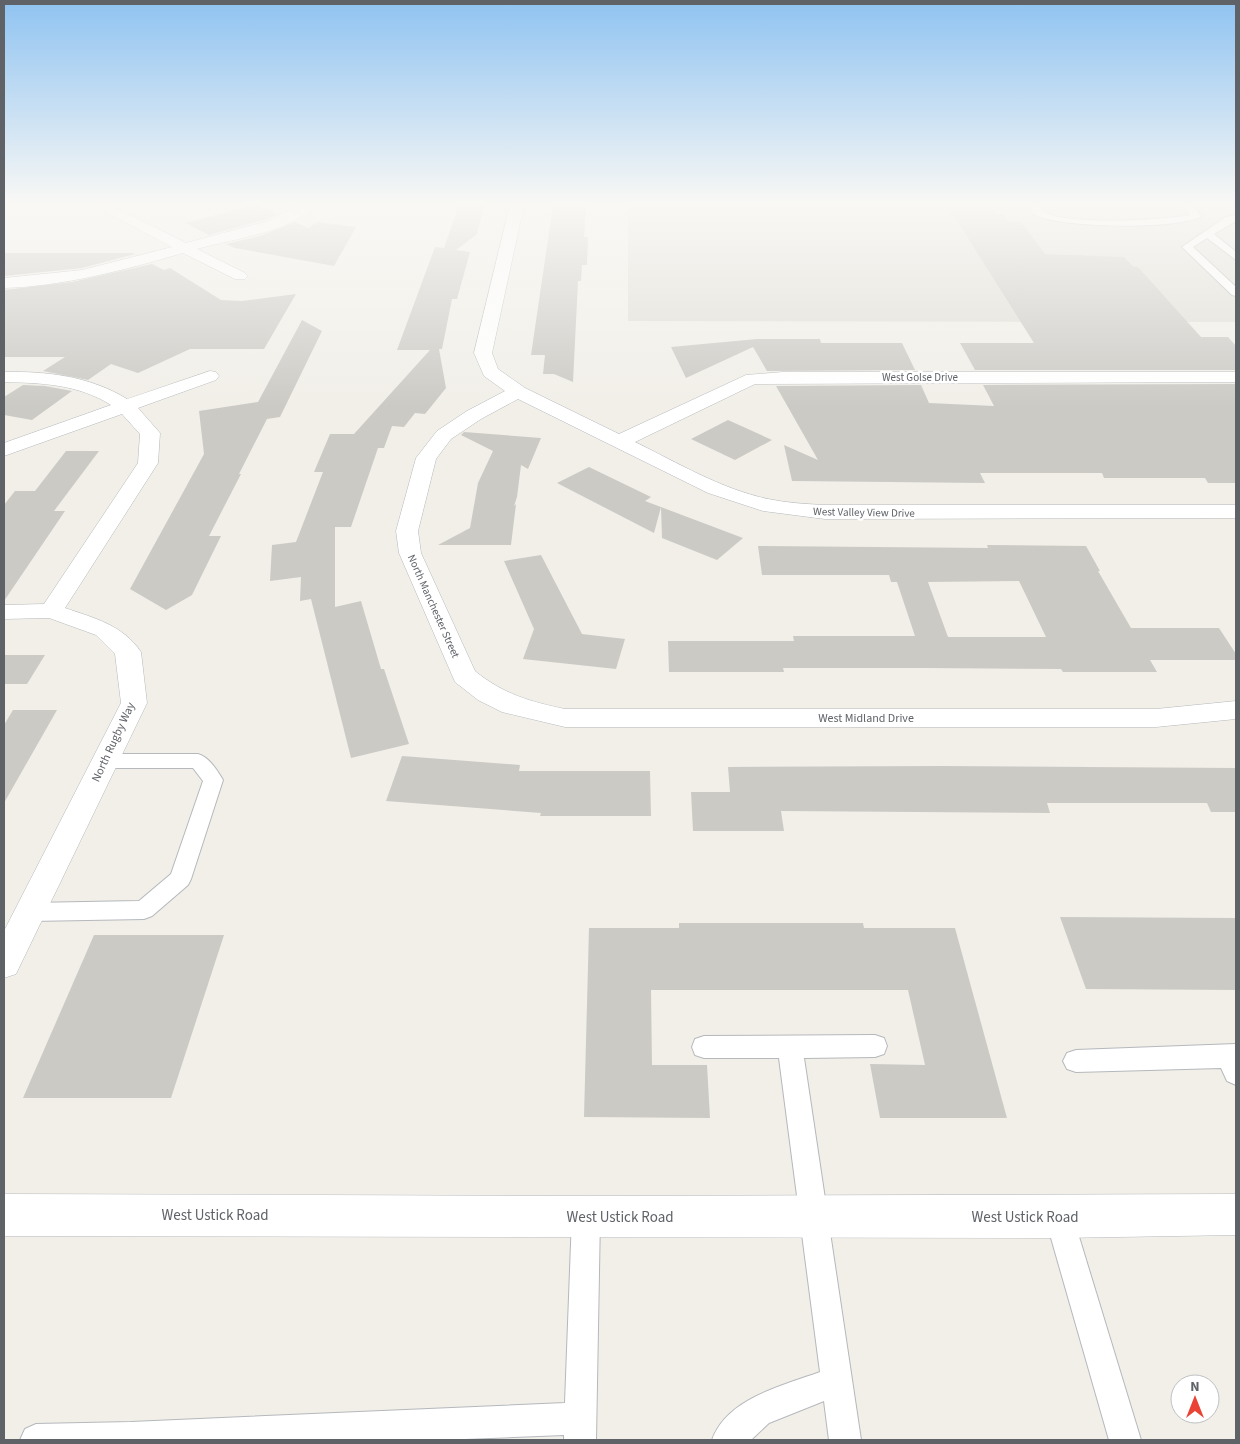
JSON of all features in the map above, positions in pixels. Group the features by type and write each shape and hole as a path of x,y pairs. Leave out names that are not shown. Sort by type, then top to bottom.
{"street":[{"path":"4,283 55,280 93,272"},
{"path":"233,272 240,276"},
{"path":"502,272 483,353 490,372 518,392"},
{"path":"4,450 210,376"},
{"path":"4,377 74,383 111,397 125,407 150,433 148,463 52,611 4,612"},
{"name":"West Golse Drive","path":"619,442 752,379 783,377 1236,377"},
{"name":"West Valley View Drive","path":"518,392 715,489 763,505 793,510 825,512 1228,512"},
{"name":"North Manchester Street","path":"497,701 479,690 464,676 410,553 408,531 426,458 444,435 474,415 518,392"},
{"path":"1228,512 1236,534"},
{"name":"North Rugby Way","path":"4,964 134,702 128,652 105,630 52,611"},
{"name":"West Midland Drive","path":"497,701 531,712 565,718 1156,718 1236,710"},
{"name":"West Ustick Road","path":"4,1215 586,1217 813,1215 1236,1216"}],"lane":[{"path":"1214,272 1236,293"},
{"path":"30,912 144,910 180,879 214,780 198,761 105,761"},
{"path":"790,1046 845,1440"},
{"path":"704,1047 875,1046"},
{"path":"1076,1061 1234,1061"},
{"path":"36,1440 580,1429 586,1217"},
{"path":"1059,1217 1124,1440"},
{"path":"728,1440 758,1412 836,1382"}],"shaded area":[{"path":"628,272 1236,272 1236,322 628,321"}],"building":[{"path":"4,272 39,272 4,276"},
{"path":"115,272 177,272 221,300 242,301 296,294 264,349 190,349 138,373 111,364 88,380 43,371 65,357 4,357 4,290 72,282"},
{"path":"426,272 464,272 457,299 452,299 442,349 439,349 446,388 425,414 415,413 404,427 392,426 384,448 378,448 351,527 335,527 335,607 361,601 381,669 384,669 409,744 351,758 311,599 300,601 301,577 270,581 272,545 296,542 323,472 314,472 330,434 354,434 430,350 397,350"},
{"path":"543,272 582,272 581,281 578,281 573,382 554,374 543,374 545,355 531,355"},
{"path":"990,272 1143,272 1201,337 1228,337 1236,346 1236,370 975,370 960,343 1034,343"},
{"path":"302,320 322,331 280,417 267,419 239,474 241,474 209,536 221,536 192,595 166,610 130,589 204,454 199,411 258,402"},
{"path":"757,339 820,339 821,343 902,343 915,370 767,371 753,347 686,378 671,347"},
{"path":"1236,384 1236,483 1208,483 1205,478 1104,478 1102,473 980,473 985,483 792,481 784,445 818,460 776,386 921,385 929,403 994,406 983,385"},
{"path":"23,385 45,386 72,391 32,420 4,415 4,397"},
{"path":"728,420 772,440 735,460 691,439"},
{"path":"464,432 541,438 528,469 521,465 514,506 516,504 511,545 438,545 470,528 478,483 493,451 461,435"},
{"path":"66,451 99,451 54,511 65,511 4,601 4,505 15,491 35,491"},
{"path":"589,467 651,497 645,501 661,507 654,533 557,483"},
{"path":"661,507 743,538 717,560 662,538"},
{"path":"987,545 1086,546 1100,571 1098,571 1131,628 1219,628 1236,654 1236,660 1150,660 1157,672 1063,672 1061,669 783,668 784,672 669,672 668,641 794,641 793,636 915,636 897,582 891,582 889,575 762,575 758,546 988,548","holes":["1019,581 1046,637 948,637 928,582"]},
{"path":"541,555 582,634 625,639 616,669 523,659 534,629 504,561"},
{"path":"4,655 45,655 27,684 4,684"},
{"path":"13,710 57,710 4,803 4,725"},
{"path":"402,756 520,765 519,771 650,771 651,816 540,816 541,813 386,801"},
{"path":"728,767 1236,768 1236,812 1211,812 1207,803 1047,803 1050,813 781,811 784,831 693,831 691,792 730,792"},
{"path":"1060,917 1236,918 1236,990 1086,989"},
{"path":"679,923 863,923 864,928 955,928 1007,1118 880,1118 870,1064 925,1065 908,990 651,990 652,1065 707,1065 710,1118 584,1117 589,928 679,928"},
{"path":"94,935 224,935 171,1098 23,1098"}]}
